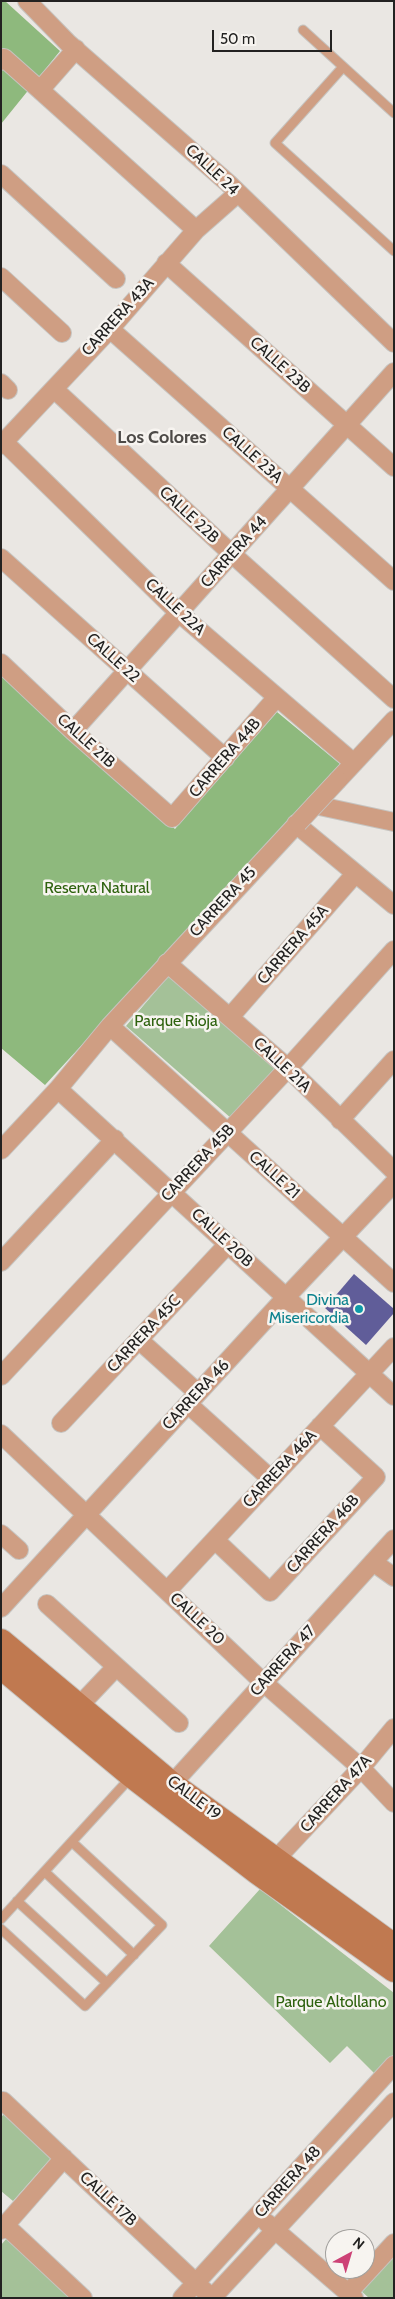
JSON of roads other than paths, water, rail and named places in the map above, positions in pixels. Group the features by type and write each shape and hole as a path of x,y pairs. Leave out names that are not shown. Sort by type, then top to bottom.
{"main road":[{"name":"CALLE 19","path":"1,1641 172,1784 394,1946"},
{"name":"CALLE 19","path":"1,1667 132,1776 257,1872 394,1970"}],"street":[{"name":"CALLE 24","path":"27,1 76,49 238,193 394,343"},
{"path":"40,90 76,49"},
{"path":"1,61 4,58 196,230"},
{"path":"1,174 116,279"},
{"name":"CARRERA 43A","path":"2,443 110,328 196,230 238,193"},
{"name":"CALLE 23B","path":"166,263 394,467"},
{"path":"1,278 62,333"},
{"name":"CALLE 23A","path":"110,328 394,580"},
{"name":"CARRERA 44","path":"73,731 394,372"},
{"name":"CALLE 22B","path":"54,389 232,554 394,699"},
{"name":"CALLE 22A","path":"2,443 179,613 354,763"},
{"name":"CALLE 22","path":"1,558 225,758"},
{"name":"CALLE 21B","path":"1,663 73,731 172,818"},
{"name":"CARRERA 44B","path":"172,818 278,697"},
{"name":"CARRERA 45","path":"1,1150 54,1093 167,962 394,720"},
{"path":"314,805 394,822"},
{"path":"297,824 394,905"},
{"name":"CARRERA 45A","path":"230,1017 355,874"},
{"name":"CARRERA 45B","path":"1,1376 288,1068 394,950"},
{"name":"CALLE 21A","path":"167,962 288,1068 394,1171"},
{"name":"CALLE 21","path":"110,1026 226,1133 394,1283"},
{"path":"340,1120 394,1060"},
{"name":"CALLE 20B","path":"54,1093 115,1138 394,1396"},
{"path":"1,1262 115,1138"},
{"name":"CARRERA 46","path":"1,1608 287,1296 394,1183"},
{"name":"CARRERA 45C","path":"61,1423 228,1244"},
{"path":"139,1340 271,1479"},
{"name":"CARRERA 46A","path":"167,1591 394,1347"},
{"name":"CARRERA 46B","path":"215,1540 270,1592 376,1477 320,1426"},
{"name":"CALLE 20","path":"1,1434 87,1513 264,1683 361,1768 394,1803"},
{"path":"1,1534 19,1550"},
{"name":"CARRERA 47","path":"172,1784 394,1539"},
{"path":"373,1562 394,1577"},
{"path":"47,1604 179,1723"},
{"path":"79,1706 116,1667"},
{"name":"CARRERA 47A","path":"276,1859 361,1768 394,1728"},
{"name":"CARRERA 48","path":"182,2298 393,2068"},
{"name":"CALLE 17B","path":"2,2102 212,2298"},
{"name":"CARRERA 48","path":"212,2298 394,2102"},
{"path":"64,2158 3,2227 84,2298"},
{"path":"258,2214 350,2295 394,2242"}],"lane":[{"path":"303,30 394,113"},
{"path":"343,67 275,143 394,251"},
{"path":"1,1919 132,1776"},
{"path":"1,1929 85,2006 162,1926 72,1842"},
{"path":"45,1872 134,1956"},
{"path":"17,1902 106,1983"}],"place":[{"name":"Divina Misericordia","path":"359,1309"}],"district":[{"name":"Los Colores","path":"162,438"}],"park label":[{"name":"Reserva Natural","path":"97,888"},
{"name":"Parque Rioja","path":"176,1021"},
{"name":"Parque Altollano","path":"331,2002"}]}
